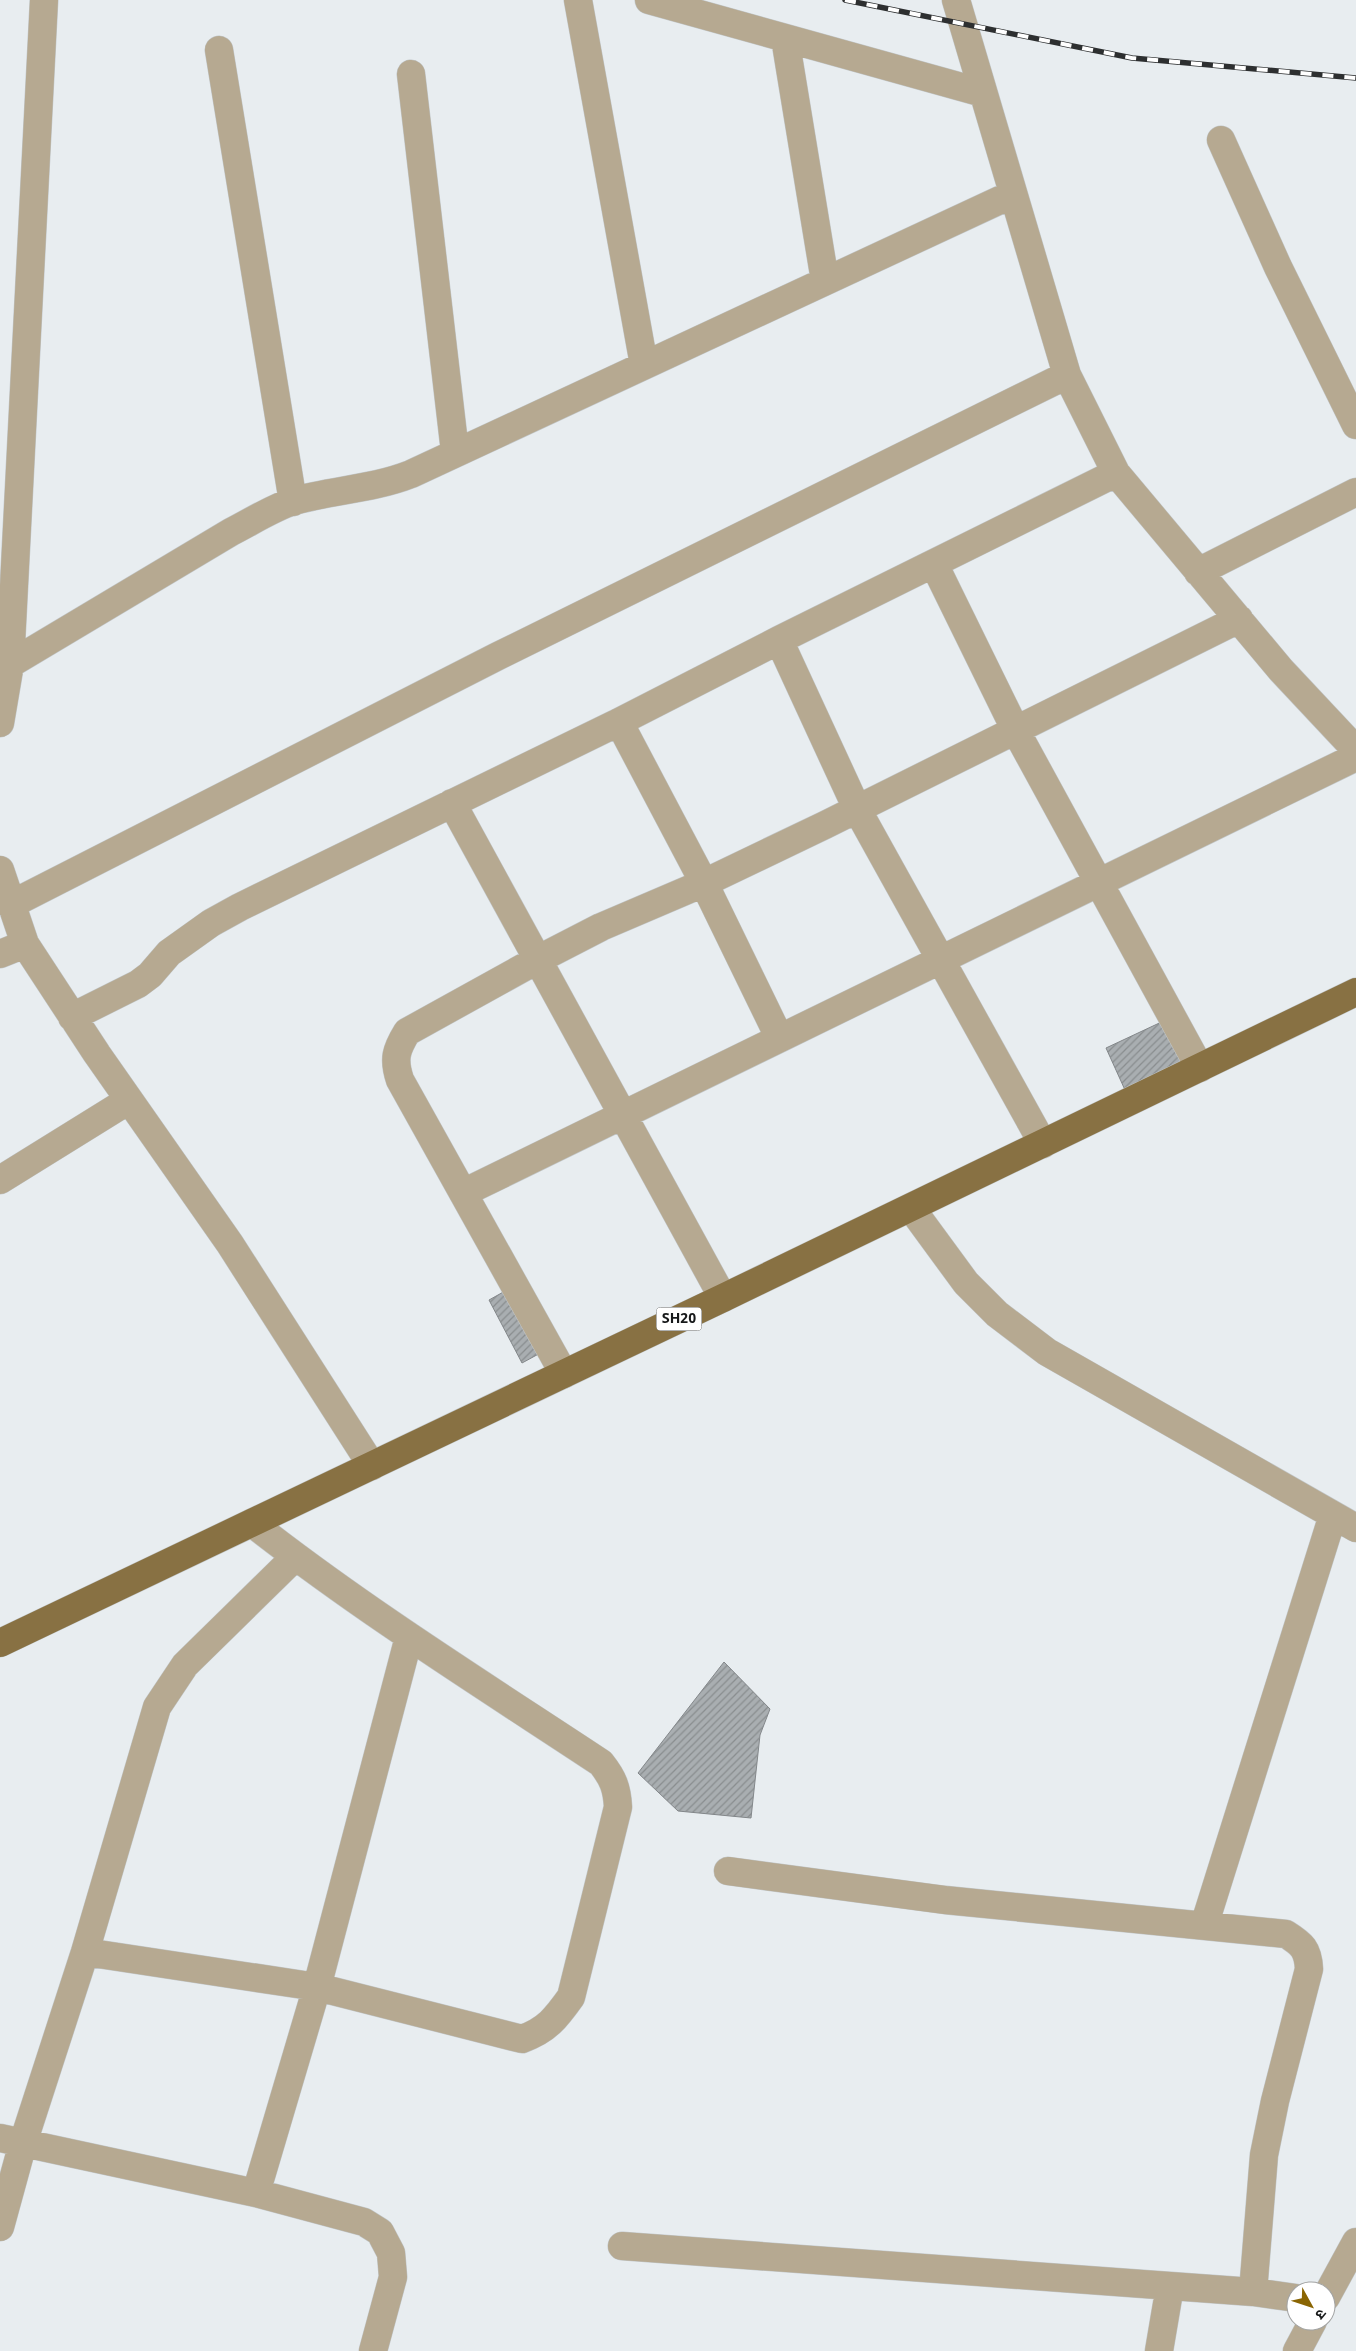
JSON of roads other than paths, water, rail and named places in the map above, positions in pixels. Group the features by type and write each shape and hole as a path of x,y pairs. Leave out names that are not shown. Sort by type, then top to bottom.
{"main road":[{"name":"SH20","path":"0,1643 911,1208 1356,992"}],"street":[{"path":"0,723 44,0"},
{"path":"578,0 644,365"},
{"path":"649,0 983,93"},
{"path":"956,0 1067,375 1116,473 1281,670 1356,750"},
{"path":"785,38 825,281"},
{"path":"219,50 292,502"},
{"path":"411,74 455,452"},
{"path":"1221,140 1278,267 1356,425"},
{"path":"5,665 231,532 292,502 388,483 1013,194"},
{"path":"10,905 498,656 1067,375"},
{"path":"72,1017 138,984 150,975 169,953 211,923 452,802 619,722 779,640 1116,473"},
{"path":"1198,572 1356,492"},
{"path":"934,564 1016,730 1200,1068"},
{"path":"564,1374 400,1080 396,1067 398,1046 407,1032 601,927 704,883 1239,619"},
{"path":"779,640 857,809 939,960 1043,1144"},
{"path":"619,722 704,883 779,1037"},
{"path":"463,1192 1356,757"},
{"path":"452,802 723,1298"},
{"path":"0,870 10,905 25,944 72,1017 230,1244 372,1466"},
{"path":"0,954 25,944"},
{"path":"0,1180 129,1100"},
{"path":"911,1208 966,1283 997,1314 1046,1352 1356,1528"},
{"path":"1204,1926 1333,1515"},
{"path":"85,1952 317,1987 522,2039 540,2032 556,2018 571,1997 618,1807 617,1788 613,1778 601,1763 409,1637 295,1557 252,1523"},
{"path":"0,2227 11,2141 85,1952 157,1707 185,1665 295,1557"},
{"path":"256,2194 317,1987 409,1637"},
{"path":"728,1871 945,1900 1286,1934 1300,1943 1308,1956 1309,1969 1275,2101 1264,2155 1253,2292"},
{"path":"11,2141 256,2194 364,2222 380,2232 391,2253 394,2277 373,2351"},
{"path":"1335,2281 1356,2242"},
{"path":"622,2246 1253,2292 1286,2297"},
{"path":"1158,2351 1170,2286"},
{"path":"1297,2351 1308,2331"}],"railway":[{"path":"845,0 1132,58 1356,78"}]}
